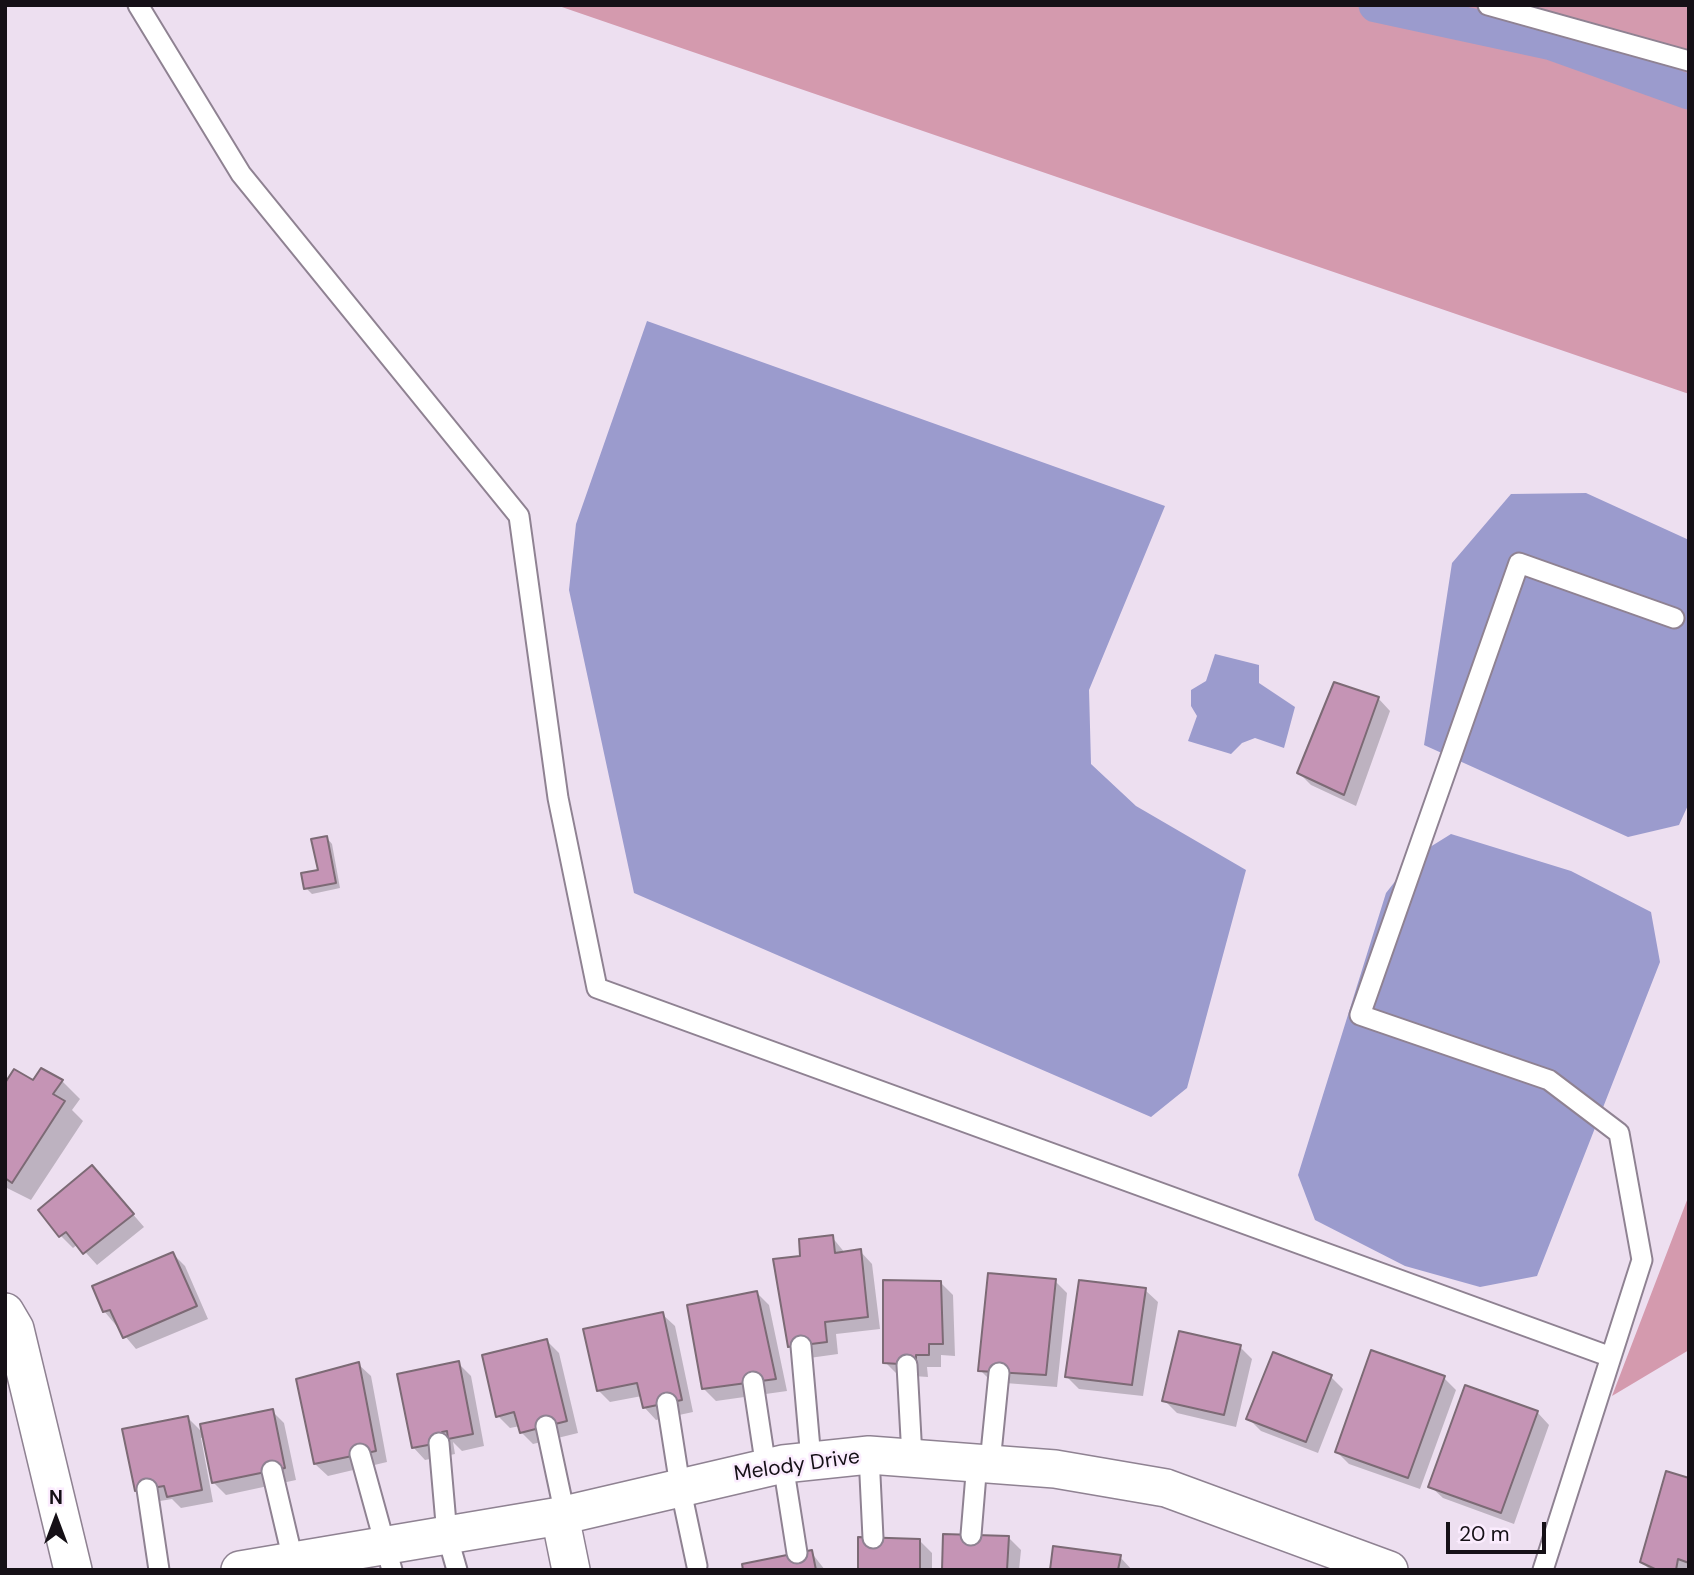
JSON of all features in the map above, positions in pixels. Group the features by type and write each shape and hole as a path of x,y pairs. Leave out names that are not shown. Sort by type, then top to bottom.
{"street":[{"path":"5,1312 15,1329 72,1570"},
{"name":"Melody Drive","path":"263,1567 389,1558 447,1535 562,1516 680,1486 787,1464 869,1455 1055,1469 1166,1488 1389,1570"},
{"path":"562,1516 571,1570"}],"lane":[{"path":"138,5 241,174 519,516 558,798 597,988 1611,1357"},
{"path":"1488,5 1689,61"},
{"path":"1543,1570 1642,1260 1619,1133 1549,1080 1360,1016 1518,563 1674,618"},
{"path":"797,1553 787,1464 801,1346"},
{"path":"907,1365 912,1457"},
{"path":"971,1535 999,1373"},
{"path":"752,1382 787,1464"},
{"path":"667,1403 680,1486 697,1566"},
{"path":"546,1426 562,1516"},
{"path":"439,1443 447,1535 457,1570"},
{"path":"360,1454 389,1558"},
{"path":"869,1455 873,1538"},
{"path":"263,1567 272,1471"},
{"path":"147,1489 159,1570"}],"shaded area":[{"path":"556,5 1689,5 1689,394"},
{"path":"1689,1195 1689,1350 1612,1396"}],"water":[{"path":"647,321 1165,506 1089,690 1091,764 1136,806 1246,870 1187,1088 1151,1117 634,893 569,590 576,524"},
{"path":"1586,493 1689,540 1689,803 1679,825 1628,837 1424,745 1452,563 1511,494"},
{"path":"1215,654 1259,665 1259,683 1295,707 1284,748 1255,738 1242,743 1231,754 1188,741 1197,716 1191,706 1191,690 1206,681"},
{"path":"1451,834 1571,871 1651,912 1660,962 1537,1276 1480,1287 1405,1266 1315,1220 1298,1175 1386,893 1414,857"}],"building":[{"path":"1334,682 1379,697 1344,795 1297,773"},
{"path":"327,836 336,883 304,889 301,873 318,870 311,839"},
{"path":"41,1068 63,1080 53,1094 65,1101 12,1183 5,1178 5,1083 14,1069 33,1080"},
{"path":"92,1165 134,1214 83,1254 66,1232 59,1237 38,1210"},
{"path":"833,1235 835,1253 861,1249 868,1317 825,1322 827,1342 788,1347 773,1259 800,1256 799,1239"},
{"path":"173,1252 197,1306 123,1338 110,1310 103,1312 92,1286"},
{"path":"988,1273 1056,1279 1046,1375 978,1371"},
{"path":"883,1280 941,1281 943,1344 929,1344 929,1355 916,1355 916,1365 883,1363"},
{"path":"1079,1280 1146,1288 1132,1385 1065,1377"},
{"path":"757,1291 776,1379 702,1389 687,1305"},
{"path":"663,1312 682,1400 643,1408 637,1383 597,1391 583,1329"},
{"path":"1179,1331 1241,1345 1224,1415 1162,1401"},
{"path":"547,1339 567,1421 520,1433 514,1412 496,1417 482,1355"},
{"path":"1371,1350 1445,1376 1408,1478 1335,1452"},
{"path":"1273,1352 1332,1375 1306,1442 1246,1419"},
{"path":"459,1361 473,1434 448,1439 447,1431 442,1432 444,1442 412,1448 397,1374"},
{"path":"359,1362 376,1451 314,1464 296,1379"},
{"path":"1465,1385 1538,1411 1501,1513 1428,1487"},
{"path":"273,1409 285,1468 212,1483 200,1424"},
{"path":"188,1416 202,1490 167,1497 164,1486 135,1491 122,1429"},
{"path":"1666,1471 1689,1478 1689,1563 1678,1559 1676,1570 1657,1570 1640,1562"},
{"path":"943,1534 1009,1536 1007,1570 942,1570"},
{"path":"858,1537 920,1539 920,1570 858,1570"},
{"path":"1053,1546 1121,1555 1118,1570 1050,1570"},
{"path":"812,1550 816,1570 743,1570 742,1564"}],"waterway":[{"path":"1376,5 1552,43 1689,92"}]}
